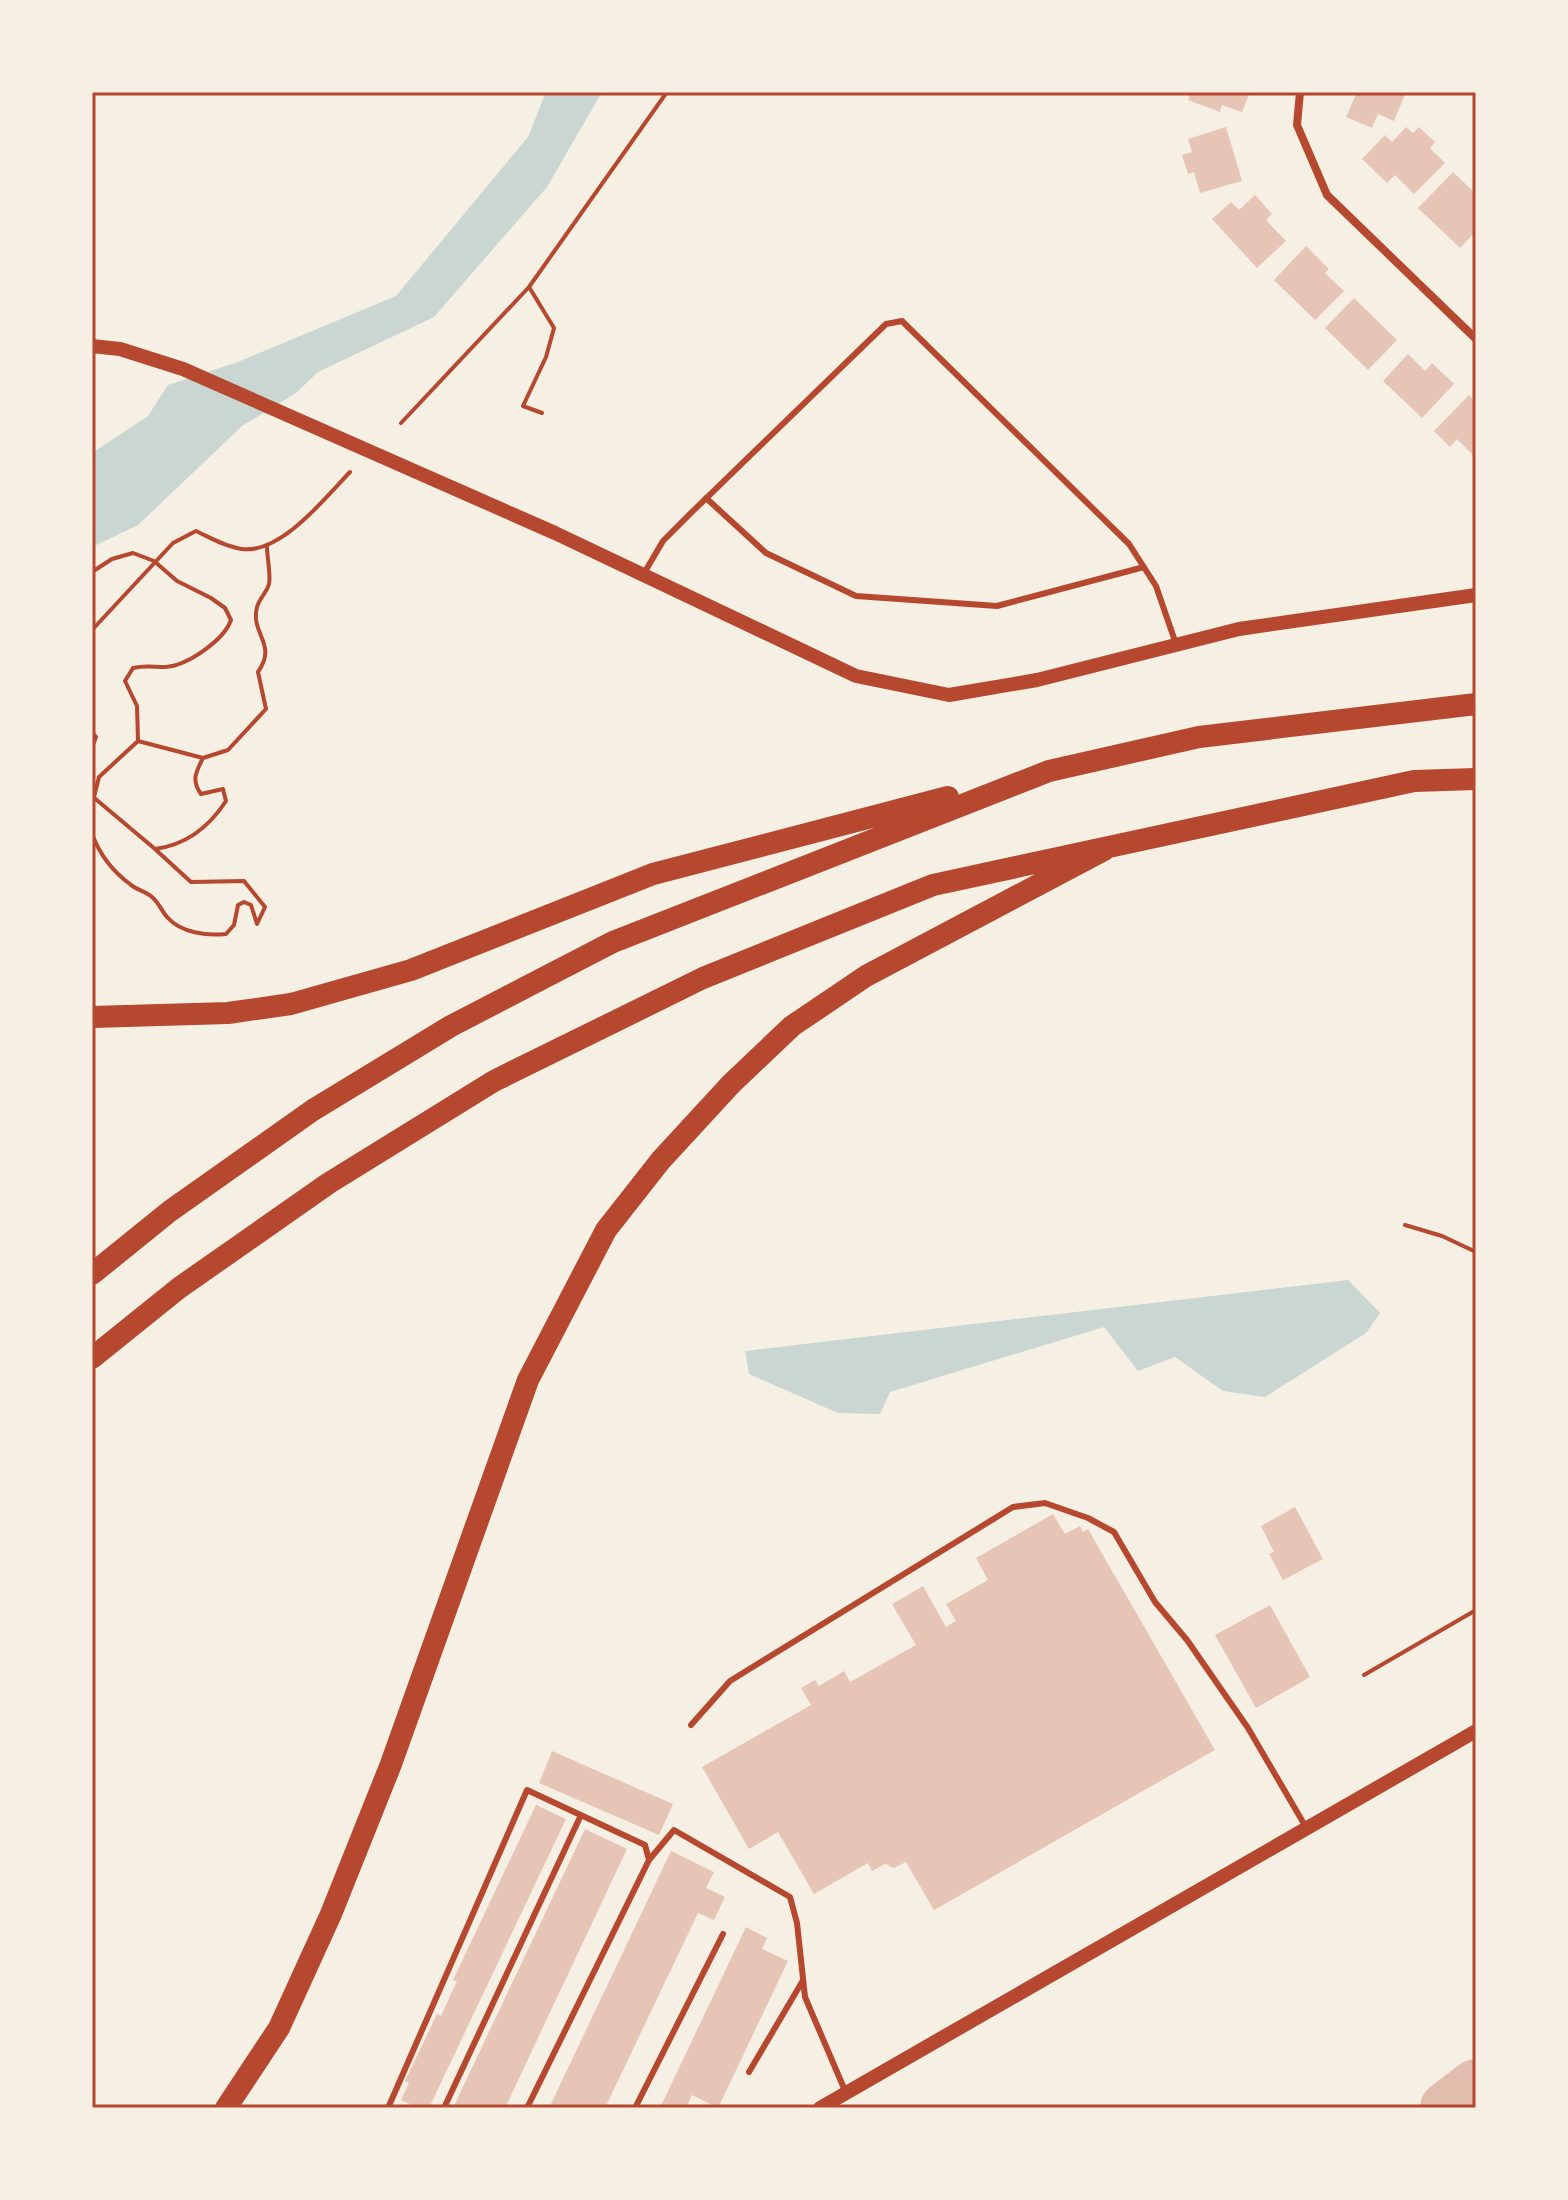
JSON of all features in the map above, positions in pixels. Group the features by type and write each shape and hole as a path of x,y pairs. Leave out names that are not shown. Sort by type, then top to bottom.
{"highway":[{"path":"92,1017 197,1015 291,1004 411,970 653,874 1049,771 1199,737 1476,704"},
{"path":"92,1274 170,1211 313,1110 451,1026 613,942 1049,771"},
{"path":"92,1358 179,1288 329,1183 494,1081 703,978 933,885 1414,781 1476,779"},
{"path":"226,2108 279,2028 331,1914 391,1764 528,1380 606,1230 691,1127 792,1026 866,976 1104,850"}],"street":[{"path":"1300,92 1297,125 1327,195 1476,339"},
{"path":"92,346 120,349 183,369 643,575 856,676 949,695 1037,680 1239,629 1476,595"},
{"path":"820,2108 1476,1731"}],"lane":[{"path":"643,575 663,541 706,498 886,324 902,321 1129,544 1156,586 1176,645"},
{"path":"706,498 766,553 856,596 997,606 1144,567"},
{"path":"691,1725 730,1681 1013,1507 1045,1503 1088,1518 1114,1532 1155,1602 1187,1640 1248,1728 1307,1829"},
{"path":"388,2108 527,1790 645,1845 649,1860"},
{"path":"444,2108 581,1815"},
{"path":"527,2108 649,1860 674,1830 790,1897 797,1923 802,1982 846,2093"},
{"path":"635,2108 723,1934"},
{"path":"749,2072 802,1982"}],"path":[{"path":"401,423 529,287 667,92"},
{"path":"529,287 554,328 546,357 523,406 542,413"},
{"path":"92,630 173,543 196,531 244,550 267,547 297,526 350,472"},
{"path":"138,741 203,758 228,750 266,709 258,672 267,660 266,647 257,606 269,584 267,547"},
{"path":"92,572 112,559 133,553 154,561 177,581 225,608 231,620 227,633 212,646 167,667 147,664 133,668 125,681 137,706 138,741 99,777 92,805"},
{"path":"92,732 96,737 92,747"},
{"path":"155,849 173,847 188,839 218,814 226,801 220,787 211,793 201,794 195,785 203,758"},
{"path":"92,834 99,853 114,870 132,887 149,894 168,919 183,927 206,936 226,934 234,925 238,905 244,902 251,905 257,924 264,916 265,907 244,881 191,882 93,796"},
{"path":"1405,1225 1442,1236 1476,1252"},
{"path":"1364,1675 1476,1610"}],"shaded area":[{"path":"546,92 602,92 547,187 434,317 318,372 296,393 242,426 138,525 92,547 92,453 148,416 168,385 238,362 396,296 528,137"},
{"path":"1348,1280 1380,1313 1366,1333 1265,1397 1223,1391 1175,1357 1138,1371 1104,1327 890,1392 880,1414 838,1413 749,1374 745,1351"}],"building":[{"path":"1191,92 1250,92 1242,112 1222,105 1220,112 1188,100"},
{"path":"1357,92 1406,92 1394,121 1378,114 1372,128 1346,117"},
{"path":"1226,127 1242,181 1200,193 1194,172 1188,174 1182,155 1192,152 1188,139"},
{"path":"1406,127 1413,133 1419,127 1435,142 1430,148 1445,163 1414,194 1395,175 1387,183 1362,159 1385,135 1392,142"},
{"path":"1453,172 1476,194 1476,231 1460,248 1418,208"},
{"path":"1255,195 1272,214 1266,220 1286,241 1257,268 1212,219 1231,202 1239,210"},
{"path":"1306,246 1329,269 1325,273 1344,291 1315,320 1274,280"},
{"path":"1354,298 1397,340 1368,370 1325,328"},
{"path":"1408,354 1425,371 1432,363 1454,384 1422,418 1383,381"},
{"path":"1469,395 1476,402 1476,458 1457,439 1450,447 1434,431"},
{"path":"1295,1507 1323,1559 1283,1580 1269,1554 1274,1552 1261,1526"},
{"path":"1053,1514 1065,1534 1080,1526 1083,1532 1088,1529 1215,1750 934,1910 906,1862 894,1868 885,1864 872,1871 868,1863 814,1894 778,1832 749,1849 702,1767 811,1705 801,1688 815,1680 819,1686 844,1671 850,1682 916,1645 892,1604 923,1586 946,1627 956,1621 946,1604 988,1580 976,1558"},
{"path":"1270,1605 1310,1677 1256,1708 1215,1635"},
{"path":"552,1751 673,1804 659,1835 539,1783"},
{"path":"536,1805 566,1819 429,2108 408,2108 410,2104 401,2100 409,2083 405,2081 437,2014 441,2016 457,1981 453,1980"},
{"path":"585,1829 627,1849 505,2108 453,2108"},
{"path":"671,1851 714,1872 706,1888 725,1897 714,1920 698,1913 605,2108 549,2108"},
{"path":"746,1927 767,1938 762,1949 788,1961 718,2108 692,2095 686,2108 660,2108"}],"taxiway":[{"path":"1447,2108 1476,2086"}]}
